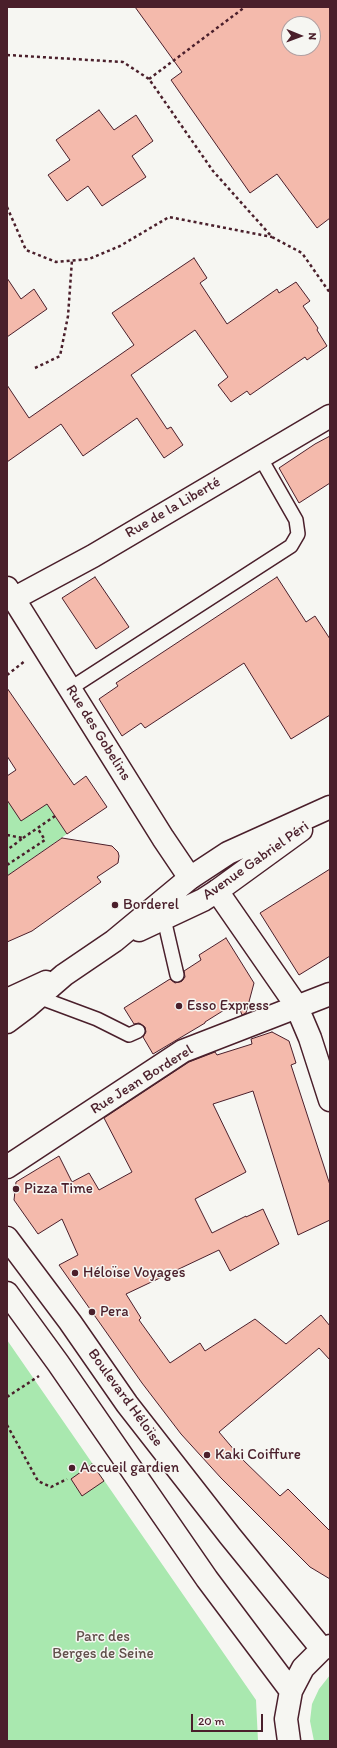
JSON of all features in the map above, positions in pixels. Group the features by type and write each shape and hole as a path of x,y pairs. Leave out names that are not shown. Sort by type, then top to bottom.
{"main road":[{"name":"Rue de la Liberté","path":"11,593 93,556 330,416"},
{"name":"Rue des Gobelins","path":"11,593 163,838 190,878"},
{"name":"Avenue Gabriel Péri","path":"7,1022 32,997 114,941 190,878 228,854 330,807"},
{"name":"Avenue Gabriel Péri","path":"114,941 164,919 217,891 330,807"},
{"path":"217,891 296,1006 310,1038 330,1100"},
{"path":"7,986 32,997 7,1035"},
{"name":"Rue Jean Borderel","path":"7,1167 183,1051 330,994"},
{"name":"Avenue Gabriel Péri","path":"7,1000 32,997"},
{"name":"Boulevard Héloïse","path":"7,1238 70,1322 146,1429 230,1536 326,1648"},
{"path":"7,1293 58,1363 207,1579 290,1691"},
{"path":"289,1741 286,1719 290,1691 303,1668 326,1648"}],"lane":[{"path":"71,688 291,546 298,534 296,520 260,457"},
{"path":"164,919 177,975"},
{"path":"32,997 97,1019 129,1035 138,1031"}],"path":[{"path":"149,79 244,7"},
{"path":"7,55 123,62 149,79 213,171 272,237"},
{"path":"7,206 26,250 56,262 89,259 120,246 169,217 272,237 302,253 330,293"},
{"path":"35,368 60,356 68,316 72,260"},
{"path":"7,850 55,816"},
{"path":"7,866 45,840 38,828"},
{"path":"7,835 23,838"},
{"path":"7,1397 41,1375"},
{"path":"7,1425 38,1481 51,1487 67,1479"}],"green space":[{"path":"7,800 47,804 67,834 7,876"},
{"name":"Parc des Berges de Seine","path":"7,1340 256,1700 258,1741 7,1741"},
{"path":"330,1675 330,1741 314,1741 310,1721 312,1704 319,1689"}],"building":[{"path":"135,7 330,7 330,218 317,228 277,174 250,193 171,80 182,72"},
{"path":"99,110 114,130 136,115 153,141 132,156 146,177 102,206 88,186 67,201 48,175 70,160 56,140"},
{"path":"194,258 207,278 200,283 227,324 277,289 279,293 296,282 310,301 303,306 318,328 317,330 327,346 307,360 305,357 250,395 247,391 231,402 218,385 228,377 195,330 131,375 167,429 171,427 183,445 164,458 137,418 83,456 61,424 7,462 7,385 29,418 134,345 112,313"},
{"path":"7,278 21,299 34,289 47,309 7,337"},
{"path":"330,436 330,483 299,503 279,468"},
{"path":"95,577 129,627 96,649 62,598"},
{"path":"277,577 306,622 315,616 330,639 330,715 291,739 244,663 145,728 141,723 122,736 99,699 118,686 116,683"},
{"path":"7,688 74,785 86,776 107,807 67,834 47,804 21,821 7,800 7,776 16,770 7,756"},
{"path":"62,838 112,846 118,852 118,863 97,877 101,882 32,931 7,942 7,876"},
{"path":"330,869 330,956 299,975 260,913"},
{"name":"Esso Express","path":"226,938 254,983 246,1013 242,1015 237,1002 153,1054 143,1037 146,1032 145,1027 139,1023 134,1024 124,1008 170,979 175,983 182,981 185,977 184,971 201,960 199,955"},
{"path":"272,1032 289,1041 296,1063 291,1065 330,1185 330,1220 298,1235 253,1091 213,1104 246,1172 195,1199 212,1233 263,1209 279,1244 230,1271 219,1250 126,1294 141,1318 139,1320 170,1363 200,1343 205,1351 255,1319 286,1344 321,1315 330,1326 330,1360 319,1348 219,1432 241,1458 280,1496 288,1489 330,1531 330,1579 310,1567 221,1478 181,1434 142,1383 59,1265 78,1255 62,1219 38,1234 14,1200 16,1182 59,1156 72,1182 89,1173 99,1190 132,1172 104,1118 189,1062 215,1052 217,1055 252,1044 251,1039"},
{"path":"92,1464 104,1481 82,1496 71,1479"}],"place":[{"name":"Borderel","path":"115,905"},
{"name":"Esso Express","path":"179,1006"},
{"name":"Pizza Time","path":"16,1189"},
{"name":"Héloïse Voyages","path":"75,1273"},
{"name":"Pera","path":"92,1312"},
{"name":"Kaki Coiffure","path":"207,1455"},
{"name":"Accueil gardien","path":"72,1468"}]}
